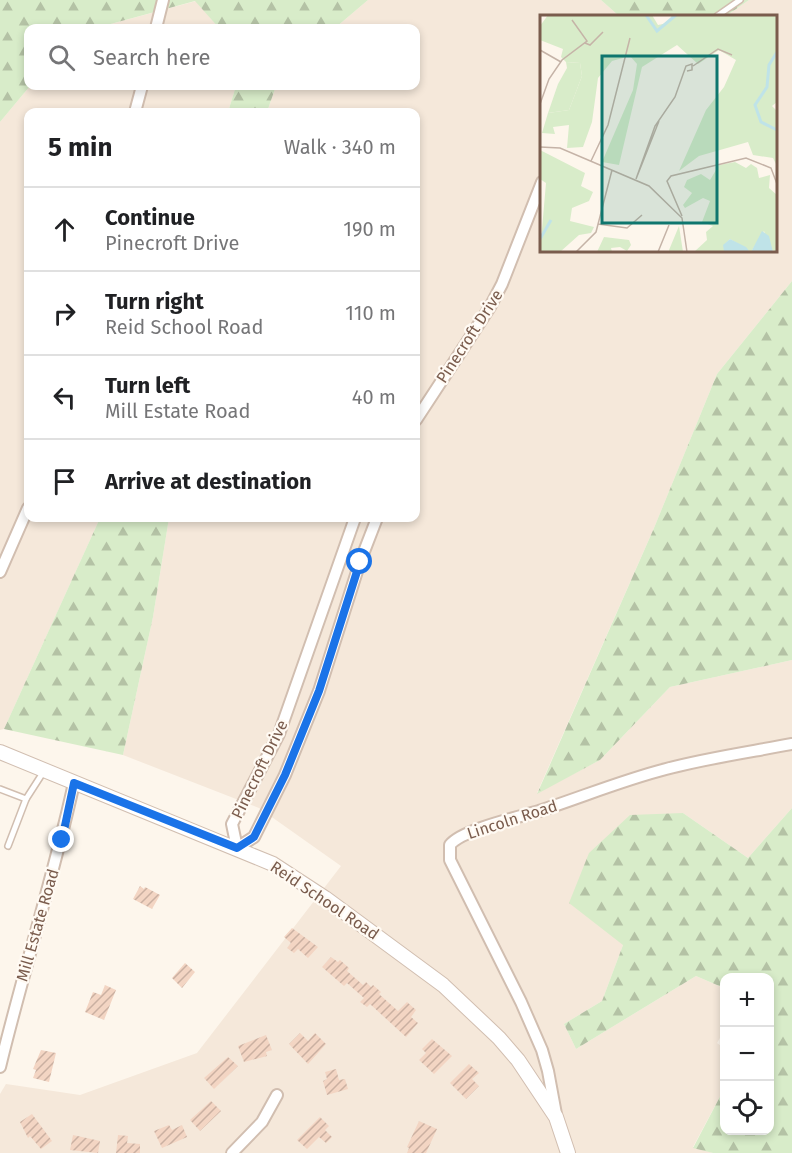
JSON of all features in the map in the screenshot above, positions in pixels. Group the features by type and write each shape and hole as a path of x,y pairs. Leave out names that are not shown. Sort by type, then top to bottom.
{"street":[{"path":"157,24 163,0"},
{"path":"136,108 141,90"},
{"name":"Pinecroft Drive","path":"420,414 490,307 502,284 540,187"},
{"path":"0,572 24,517"},
{"name":"Pinecroft Drive","path":"354,522 279,734 232,824 237,848 254,837 285,775 319,691 360,562 375,522"},
{"name":"Lincoln Road","path":"556,1117 542,1050 521,1002 450,860 450,845 458,837 626,780 668,768 792,744"},
{"name":"Reid School Road","path":"0,752 237,848 273,864 314,890 443,985 499,1038 518,1060 556,1117 568,1153"},
{"name":"Mill Estate Road","path":"0,1067 19,987 62,840 74,783"},
{"path":"232,1153 262,1122 277,1095"}],"lane":[{"path":"718,15 740,0"},
{"path":"8,846 26,799 45,771"},
{"path":"0,789 26,799"}],"shaded area":[{"path":"368,0 601,0 618,15 540,15 540,252 777,252 777,15 727,15 749,0 792,0 792,281 717,374 654,528 537,793 600,760 670,687 792,660 792,808 748,858 683,813 623,945 602,1001 564,1024 576,1049 696,976 720,986 720,1038 717,1043 720,1045 720,1096 693,1147 713,1153 0,1153 0,1094 6,1084 80,1095 197,1053 341,866 259,808 123,755 153,617 168,522 420,522 420,108 268,108 275,90 420,90 420,24 340,24"},
{"path":"196,1 216,24 111,24"},
{"path":"27,90 235,90 229,108 24,108 24,522 98,522 4,729 0,730 0,122"}],"green space":[{"path":"0,0 368,0 340,24 215,24 195,1 111,24 24,24 24,90 27,90 0,122"},
{"path":"601,0 749,0 727,15 618,15"},
{"path":"235,90 275,90 268,108 229,108"},
{"path":"792,281 792,660 670,687 600,760 537,794 654,528 717,374"},
{"path":"98,522 168,522 153,617 123,755 4,729"},
{"path":"792,808 792,1153 713,1153 693,1148 720,1097 720,1135 774,1135 774,973 720,973 720,986 696,976 576,1049 564,1024 602,1001 623,945 569,903 589,853 630,815 683,813 748,858"}],"building":[{"path":"140,886 160,895 152,909 133,899"},
{"path":"292,928 318,947 308,958 298,949 294,953 287,948 291,943 284,937"},
{"path":"331,957 338,962 340,960 349,968 347,971 363,985 366,982 371,987 373,985 381,992 379,994 398,1011 407,1002 416,1010 411,1017 418,1023 406,1037 370,1004 367,1007 360,1002 364,998 347,983 344,986 322,967"},
{"path":"185,963 195,972 182,988 172,978"},
{"path":"105,985 116,990 104,1020 85,1012 93,992 101,995"},
{"path":"300,1033 308,1041 315,1033 326,1044 308,1064 289,1044"},
{"path":"266,1035 272,1050 266,1052 267,1056 244,1062 238,1046"},
{"path":"432,1039 452,1056 434,1074 419,1060 426,1053 422,1049"},
{"path":"41,1050 56,1053 49,1082 33,1078 36,1070 33,1069"},
{"path":"228,1057 238,1066 214,1089 204,1078"},
{"path":"469,1064 479,1073 472,1079 479,1086 466,1099 450,1083"},
{"path":"336,1069 339,1080 345,1079 348,1089 327,1095 323,1081 327,1079 325,1072"},
{"path":"211,1101 221,1111 200,1131 190,1120"},
{"path":"32,1114 52,1141 41,1149 30,1136 28,1138 20,1122"},
{"path":"320,1117 329,1126 325,1130 332,1137 326,1143 319,1137 307,1149 297,1140"},
{"path":"419,1121 437,1129 426,1153 407,1153 409,1148 407,1147"},
{"path":"169,1125 172,1130 182,1125 187,1137 162,1148 154,1131"},
{"path":"73,1135 100,1141 98,1153 70,1150"},
{"path":"118,1135 128,1136 127,1143 140,1144 140,1153 116,1153"}],"route":[{"path":"62,840 74,783 237,848 254,837 285,775 319,691 360,562"}]}
